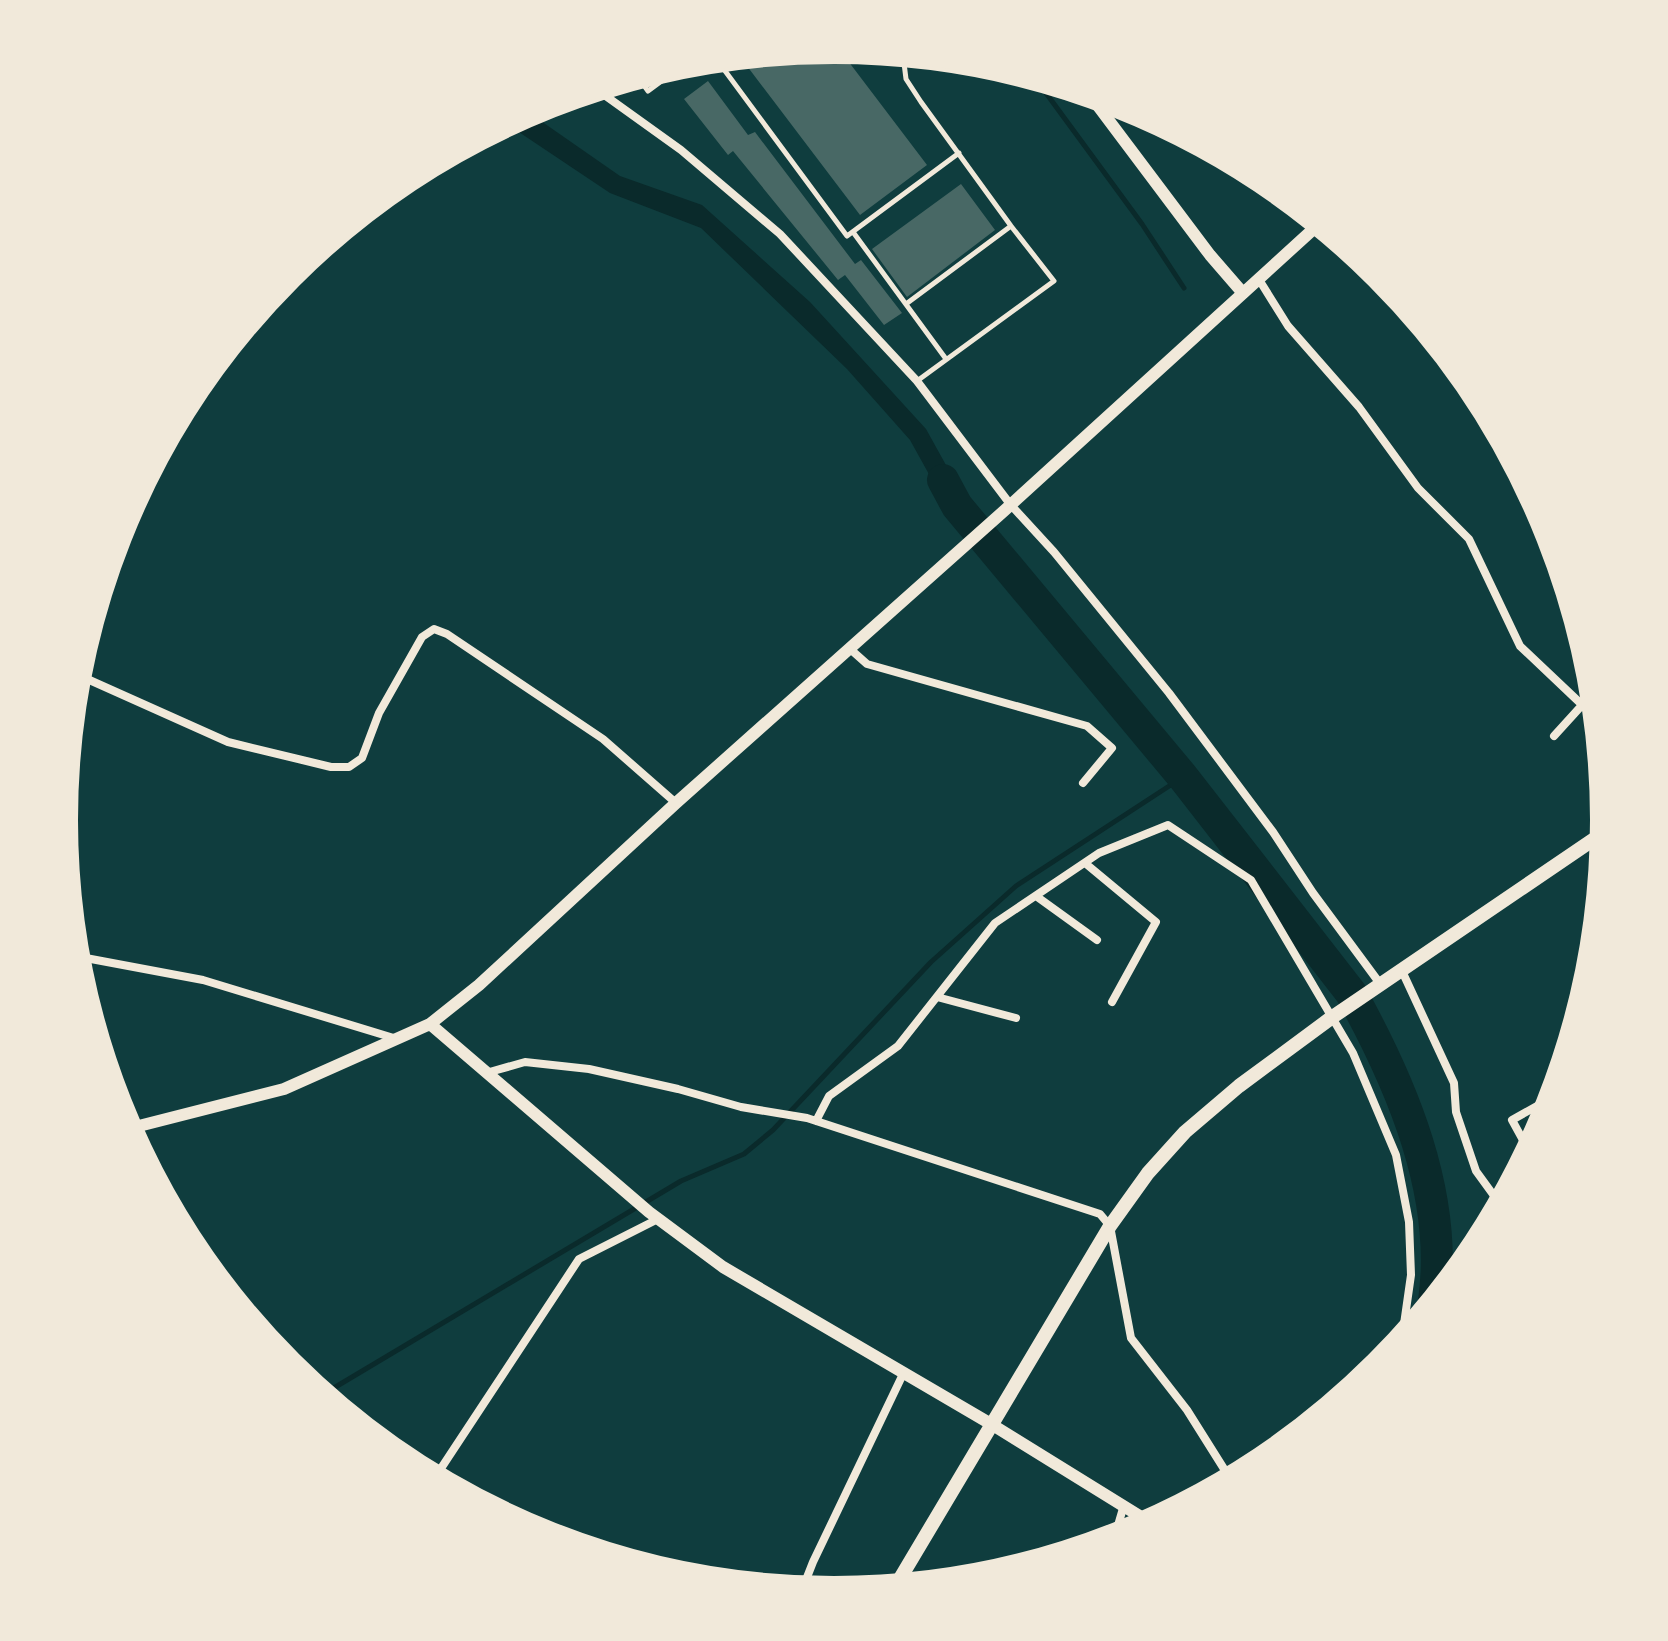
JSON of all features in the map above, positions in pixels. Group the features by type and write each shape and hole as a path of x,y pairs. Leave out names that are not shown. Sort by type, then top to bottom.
{"main road":[{"path":"902,1576 1110,1226 1148,1173 1185,1132 1239,1086 1336,1014 1592,841"}],"street":[{"path":"607,97 681,150 780,234 917,381 1008,507 1054,552 1169,693 1273,832 1375,989"},
{"path":"1102,111 1201,243 1242,292"},
{"path":"140,1126 284,1089 430,1024 479,985 676,803 1311,231"},
{"path":"1258,278 1288,326 1359,407 1418,488 1469,539 1520,646 1583,702"},
{"path":"89,680 228,742 331,767 349,767 362,758 379,713 422,637 434,629 447,634 603,739 676,803"},
{"path":"849,648 867,664 1087,726 1112,748 1083,783"},
{"path":"1554,736 1583,704"},
{"path":"811,1119 829,1096 898,1046 995,923 1099,853 1168,825 1251,880 1336,1014 1396,1155 1406,1209 1411,1275 1405,1320"},
{"path":"1085,863 1156,922 1112,1002"},
{"path":"1036,896 1097,940"},
{"path":"88,959 203,980 398,1039"},
{"path":"1402,971 1454,1083 1456,1112 1476,1171 1494,1195"},
{"path":"937,997 1016,1018"},
{"path":"430,1024 654,1216 723,1267 1139,1514"},
{"path":"486,1073 525,1062 589,1069 741,1107 811,1119 1100,1214 1110,1226 1131,1338 1187,1410 1225,1470"},
{"path":"1522,1139 1512,1120 1537,1106"},
{"path":"441,1468 579,1259 654,1216"},
{"path":"807,1578 904,1372"},
{"path":"1119,1523 1124,1504"}],"lane":[{"path":"904,66 906,79 1054,281 917,381"},
{"path":"724,70 847,236 959,153"},
{"path":"905,304 1011,226"},
{"path":"853,232 946,359"}],"water":[{"path":"541,121 620,176 702,205 810,302 926,429 972,512 956,523 910,440 847,369 701,228 610,193 518,131"}],"building":[{"path":"849,63 927,165 860,215 748,67"},
{"path":"708,81 748,135 755,132 855,264 861,260 902,313 884,325 845,275 838,280 733,151 728,155 684,99"},
{"path":"961,184 995,230 907,297 872,249"}],"waterway":[{"path":"1046,93 1142,224 1184,288"},
{"path":"943,480 957,506 1183,777 1351,993 1388,1065 1417,1142 1435,1221 1435,1283"},
{"path":"332,1389 681,1181 744,1154 773,1130 931,962 1016,886 1183,777"}]}
